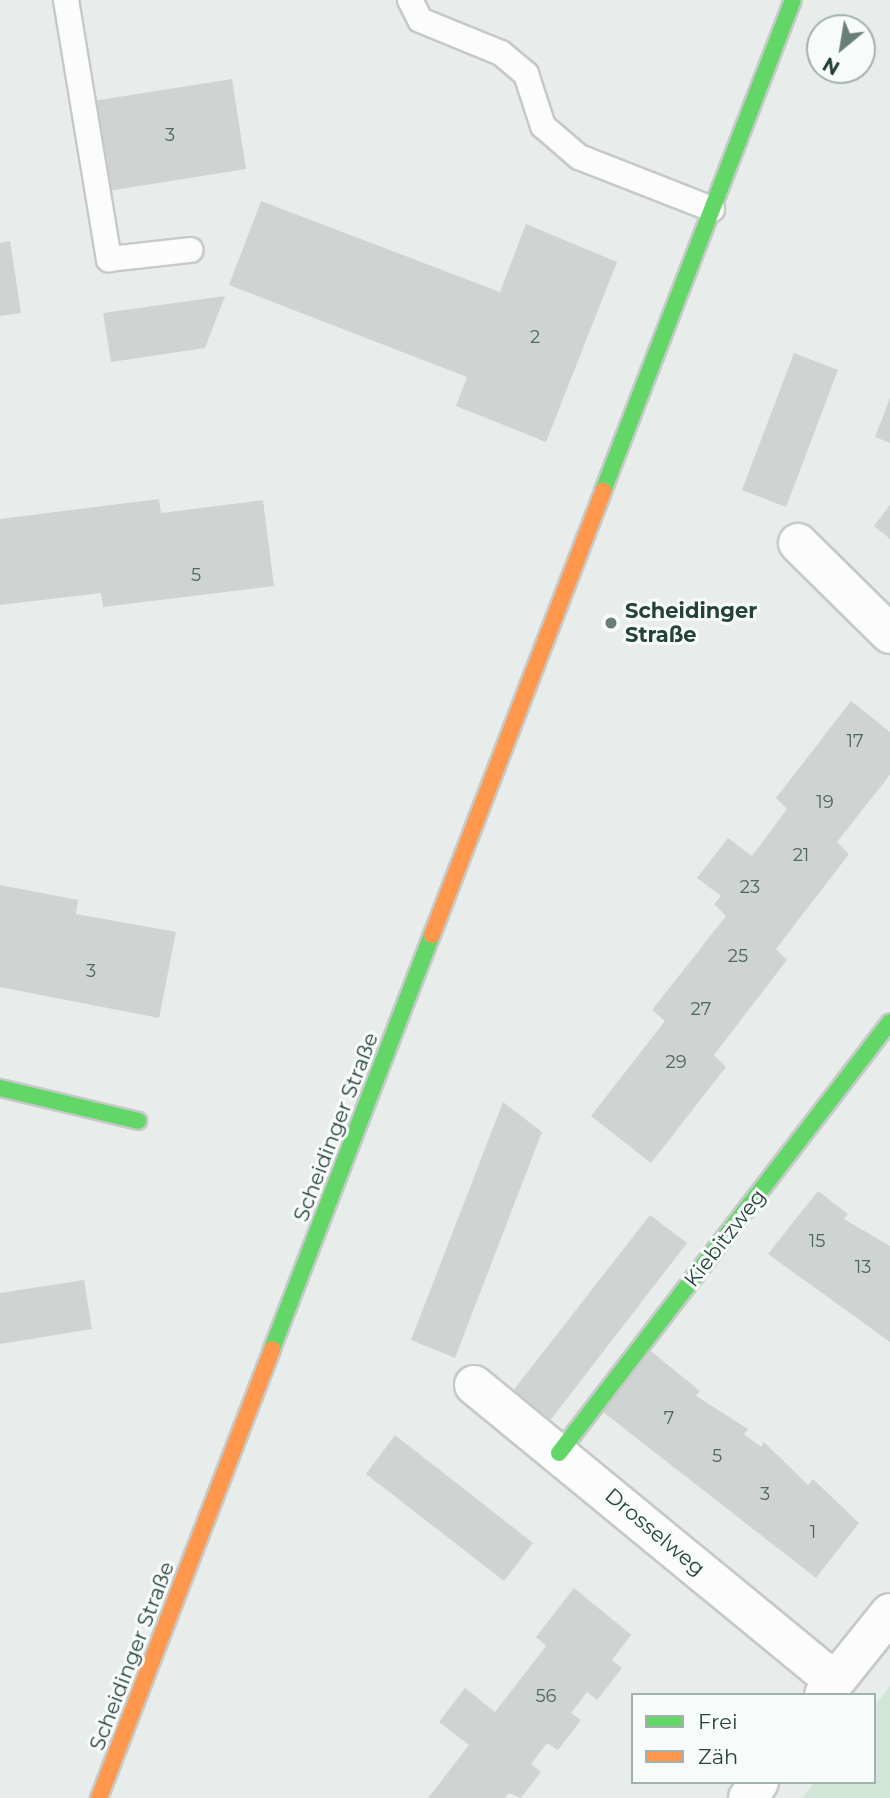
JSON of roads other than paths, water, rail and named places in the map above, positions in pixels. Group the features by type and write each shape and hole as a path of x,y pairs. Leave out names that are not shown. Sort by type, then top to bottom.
{"main road":[{"name":"Scheidinger Straße","path":"99,1798 793,0"},
{"name":"Kiebitzweg","path":"559,1453 890,1022"},
{"path":"0,1088 138,1121"}],"street":[{"path":"798,543 890,634"},
{"name":"Drosselweg","path":"474,1385 559,1453 829,1688 890,1613"}],"lane":[{"path":"66,0 109,259 191,250"},
{"path":"410,0 419,20 501,53 526,74 543,126 579,157 712,209"}],"place":[{"name":"Scheidinger Straße","path":"611,623"}]}
